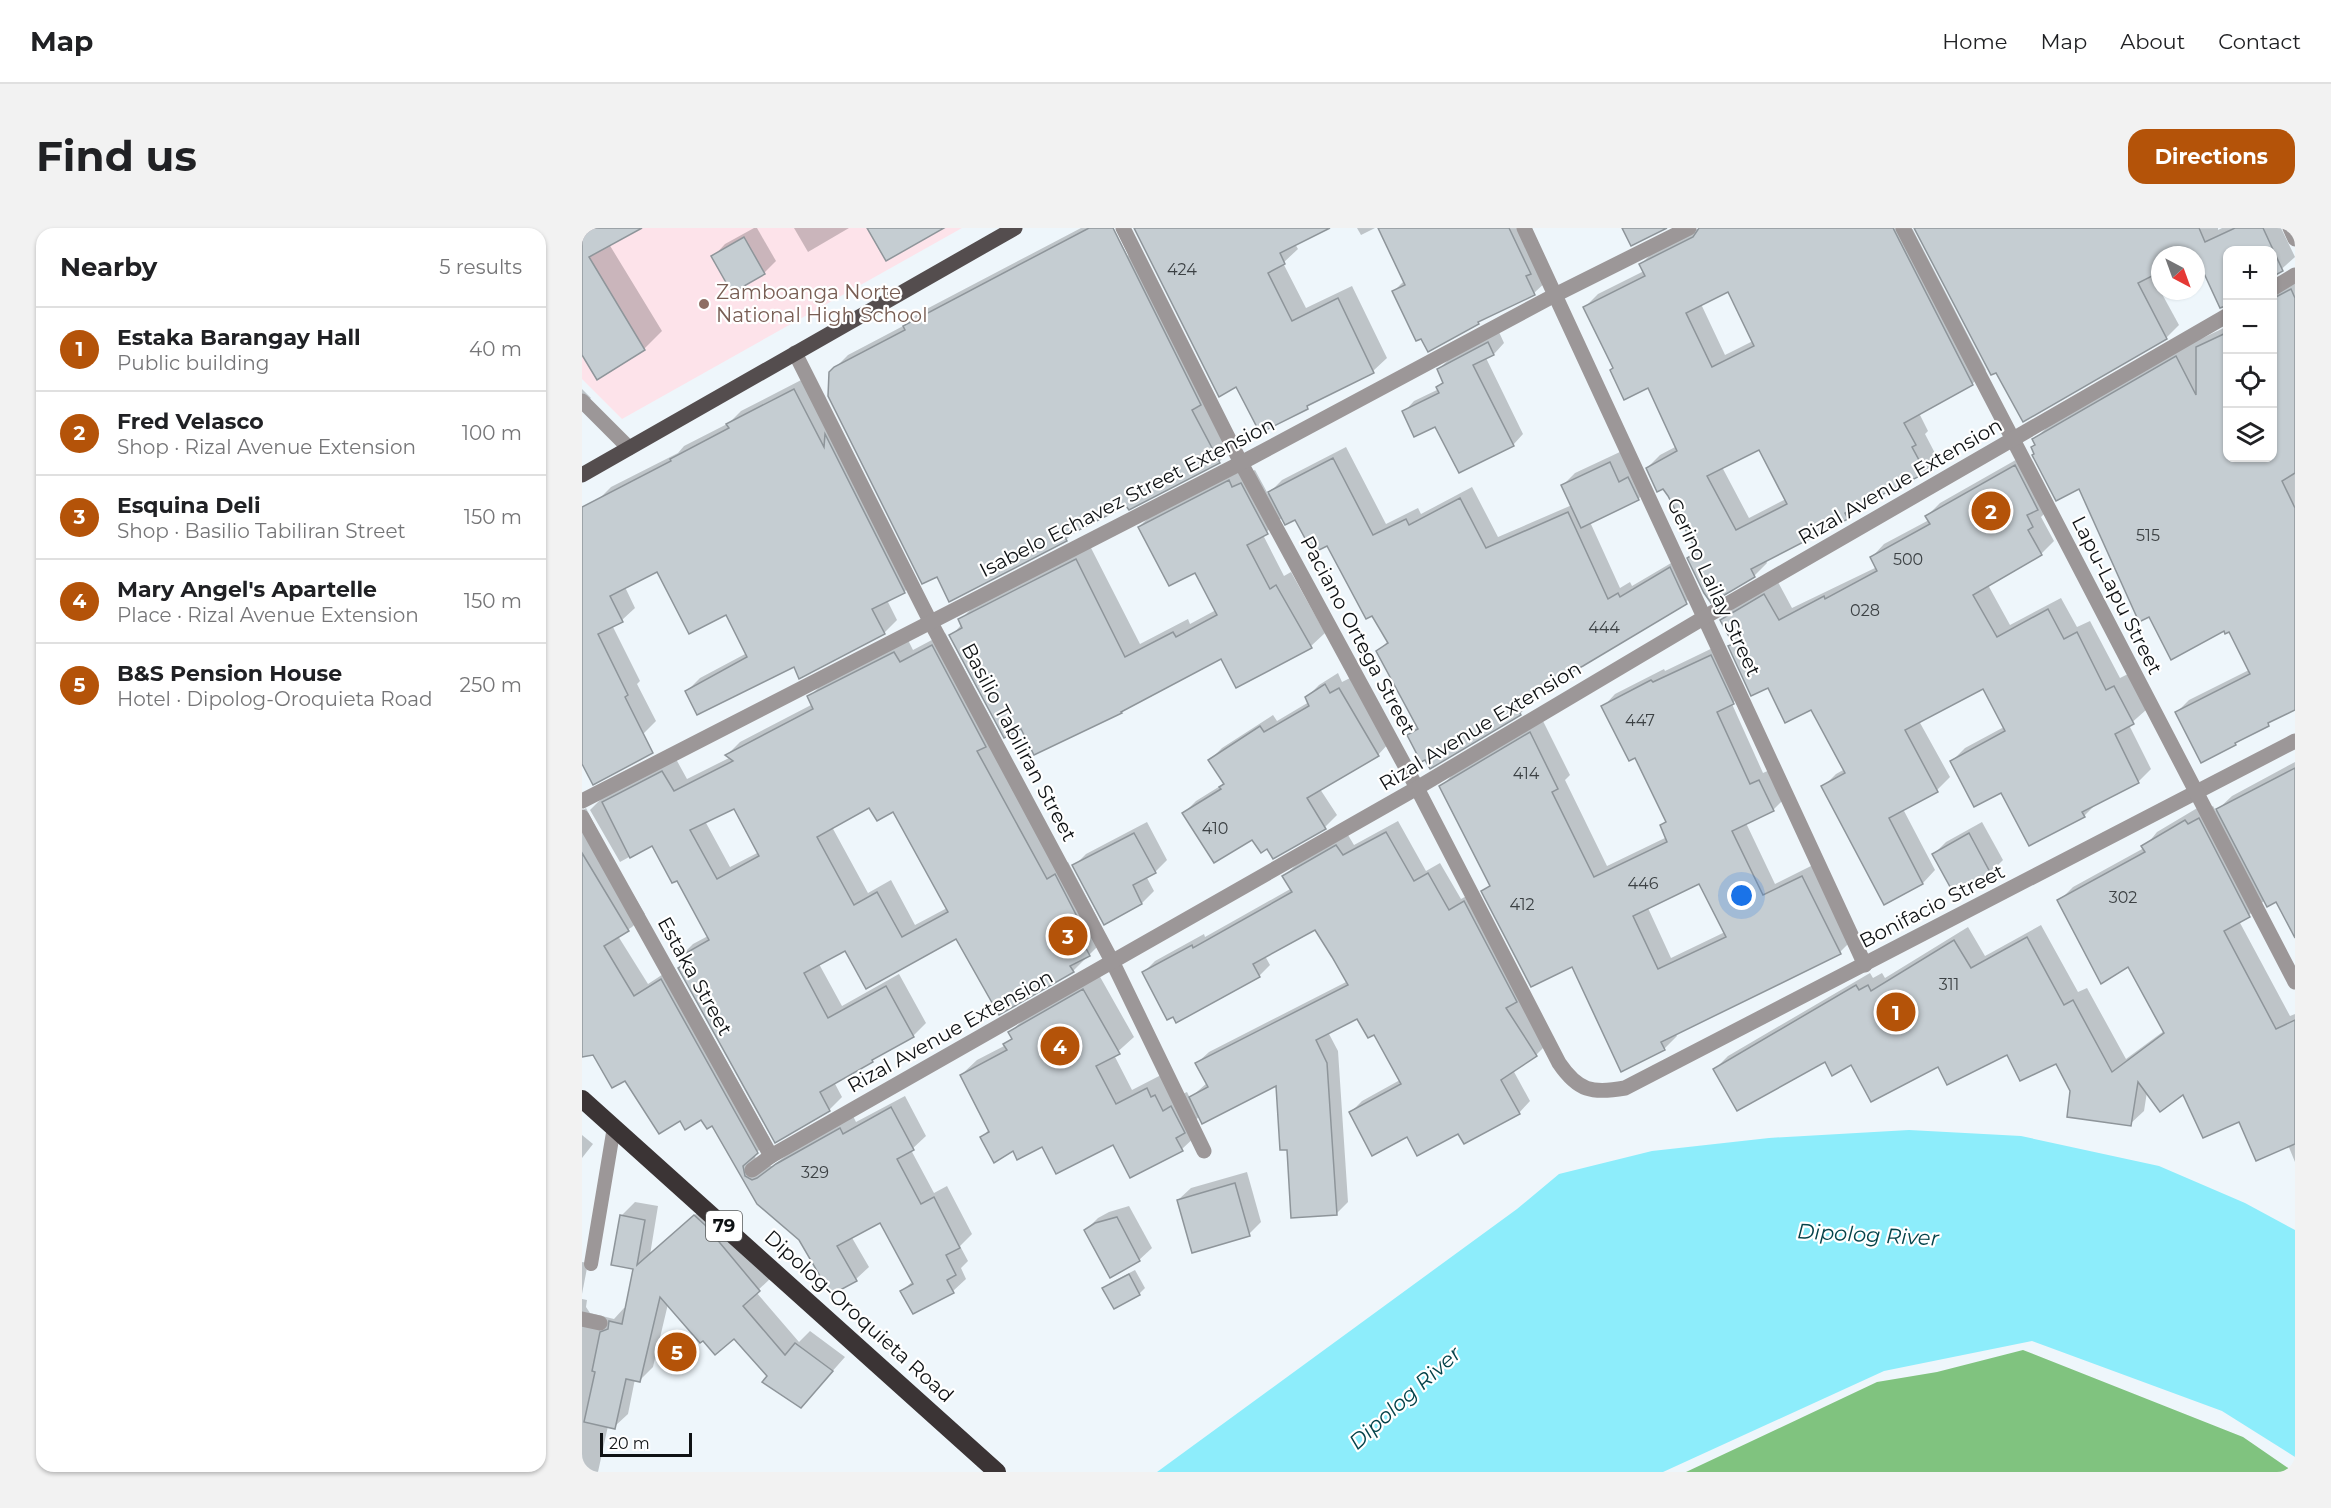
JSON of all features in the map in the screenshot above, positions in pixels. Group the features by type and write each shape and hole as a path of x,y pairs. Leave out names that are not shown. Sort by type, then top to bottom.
{"highway":[{"name":"Dipolog-Oroquieta Road","path":"582,1099 997,1472"}],"main road":[{"path":"582,475 1015,228"}],"street":[{"name":"Paciano Ortega Street","path":"1123,228 1241,463 1417,788 1559,1063 1569,1077 1582,1088"},
{"name":"Gerino Lailay Street","path":"1524,228 1865,965"},
{"name":"Isabelo Echavez Street Extension","path":"582,801 1241,463 1556,295 1689,228"},
{"name":"Lapu-Lapu Street","path":"1902,228 2295,982"},
{"path":"2290,228 2295,238"},
{"path":"2277,286 2295,275"},
{"name":"Rizal Avenue Extension","path":"752,1170 771,1156 1417,788 1705,617 2223,318"},
{"name":"Basilio Tabiliran Street","path":"795,353 930,621 1113,963 1203,1151"},
{"path":"582,401 629,448"},
{"name":"Bonifacio Street","path":"1582,1088 1604,1092 1625,1088 2295,741"},
{"name":"Estaka Street","path":"582,817 771,1156"},
{"path":"582,1319 600,1323"}],"lane":[{"path":"591,1264 614,1126"}],"shaded area":[{"name":"Zamboanga Norte National High School","path":"582,228 962,228 622,419 582,379"}],"green space":[{"path":"2023,1350 2243,1437 2294,1472 1686,1472 1877,1382 1937,1372"}],"water":[{"name":"Dipolog River","path":"1909,1130 2021,1136 2159,1166 2245,1203 2295,1230 2295,1457 2222,1411 2032,1341 1884,1371 1663,1472 1157,1472 1517,1209 1559,1174 1652,1151 1769,1138"}],"building":[{"path":"582,228 642,228 589,257 645,350 597,380 582,355"},
{"path":"867,228 944,228 886,261"},
{"path":"1089,228 1113,228 1201,405 1192,410 1220,463 1129,510 1126,506 1065,537 1067,541 949,602 937,577 922,584 828,396 829,372 834,367 905,330 903,326"},
{"path":"1134,228 1330,228 1280,253 1285,264 1268,273 1292,321 1338,298 1374,373 1307,406 1308,409 1260,433 1236,387 1219,397"},
{"path":"1378,228 1509,228 1531,274 1526,276 1535,295 1478,322 1479,324 1428,352 1421,339 1416,341 1392,291 1405,285"},
{"path":"1622,228 1667,228 1631,246"},
{"path":"1699,228 1893,228 1973,385 1904,423 1916,445 1912,447 1926,473 1845,513 1848,519 1751,569 1755,577 1711,603 1687,558 1697,552 1668,496 1663,489 1657,492 1646,468 1677,451 1648,388 1624,400 1610,370 1613,368 1583,307 1645,276 1639,264 1693,237","holes":["1728,292 1754,346 1712,367 1686,313","1759,450 1787,504 1736,530 1707,476"]},
{"path":"1914,228 2199,228 2205,242 2235,228 2263,228 2271,246 2223,246 2223,307 2220,308 2205,276 2205,246 2151,246 2151,276 2138,283 2167,339 2023,422 1996,373 1991,375"},
{"path":"744,237 765,274 732,293 711,256"},
{"path":"2277,258 2283,271 2277,274"},
{"path":"2291,289 2295,298 2295,473 2282,481 2295,508 2295,710 2268,723 2269,726 2201,763 2175,712 2250,674 2229,632 2225,634 2224,631 2171,660 2149,617 2139,622 2079,489 2056,501 2032,455 2034,454 2031,447 2035,445 2032,439 2176,356 2196,395 2196,347 2223,334 2223,462 2277,462 2277,296"},
{"path":"1488,342 1494,355 1473,365 1514,446 1459,473 1435,427 1414,437 1402,411 1439,393 1436,387 1443,383 1437,369"},
{"path":"794,389 824,447 825,434 905,593 872,609 885,634 799,679 794,667 697,715 685,691 747,657 726,615 689,634 657,572 610,596 623,622 598,634 628,695 625,697 653,753 593,785 582,764 582,507 671,461 670,459 729,428 726,424"},
{"path":"1333,458 1373,535 1406,519 1409,525 1460,498 1486,548 1568,512 1608,599 1618,593 1620,597 1670,567 1687,604 1583,666 1514,701 1521,715 1430,769 1425,760 1421,762 1407,735 1418,729 1376,651 1388,643 1372,616 1366,619 1327,546 1313,553 1295,520 1285,525 1268,492"},
{"path":"1610,462 1619,482 1628,477 1639,500 1581,528 1561,485"},
{"path":"2015,465 2038,510 2027,515 2033,527 2028,530 2042,555 1973,595 1997,637 2048,609 2064,639 2077,632 2106,690 2114,686 2134,724 2115,734 2139,783 2082,812 2085,817 2029,846 2001,793 1974,807 1950,761 2005,731 1983,689 1905,730 1938,792 1889,818 1923,884 1884,905 1821,786 1845,773 1811,710 1785,723 1768,688 1751,696 1728,646 1733,644 1720,620 1764,594 1779,620 1824,596 1825,599 1877,571 1870,557 1930,524 1925,516"},
{"path":"1229,480 1232,487 1241,483 1268,534 1247,545 1270,589 1276,585 1312,648 1236,688 1221,659 1122,713 1034,755 1021,729 1004,738 949,635 962,628 958,619 1076,559 1125,657 1173,632 1176,637 1217,615 1195,573 1169,586 1138,527"},
{"path":"932,645 986,747 977,751 1047,879 1055,874 1086,934 1080,937 1090,956 1070,966 1074,972 999,1015 956,939 866,989 845,951 804,973 828,1018 886,986 914,1037 820,1092 830,1111 775,1143 678,968 683,965 679,957 709,940 677,881 672,883 652,846 630,858 602,802 662,771 674,791 733,761 725,755 813,709 807,696 894,652 900,662","holes":["869,808 877,821 893,812 948,912 902,937 877,892 854,905 817,837","734,809 759,856 717,879 690,830"]},
{"path":"1711,655 1734,704 1717,712 1750,784 1759,780 1774,811 1732,831 1763,895 1802,876 1841,954 1661,1042 1665,1050 1621,1072 1572,967 1531,987 1481,891 1490,886 1439,786 1530,732 1558,789 1552,792 1594,877 1667,842 1660,825 1666,822 1635,758 1629,761 1601,706 1651,680 1653,682","holes":["1699,884 1726,937 1658,969 1633,916"]},
{"path":"1325,684 1330,693 1339,688 1379,756 1307,798 1326,829 1273,859 1267,849 1261,853 1252,840 1214,863 1182,813 1221,789 1219,787 1224,784 1208,760 1260,726 1264,732 1309,706 1305,697"},
{"path":"2295,768 2295,938 2276,902 2267,907 2216,809"},
{"path":"2199,818 2250,917 2224,931 2276,1029 2295,1020 2295,1144 2256,1161 2239,1122 2203,1138 2183,1095 2160,1112 2138,1082 2131,1126 2067,1117 2070,1091 2056,1064 2020,1081 2007,1055 1947,1085 1938,1067 1871,1102 1851,1065 1832,1076 1825,1062 1737,1111 1713,1069 1856,985 1859,990 1868,985 1871,991 1954,940 1971,968 2027,937 2064,1005 2073,1000 2112,1072 2164,1033 2128,967 2101,984 2057,900 2145,852 2141,846 2185,820 2188,824"},
{"path":"1386,832 1414,881 1428,873 1449,910 1464,901 1517,1002 1506,1008 1537,1056 1501,1080 1520,1114 1464,1144 1458,1134 1417,1156 1407,1137 1372,1156 1349,1112 1401,1084 1374,1035 1368,1038 1357,1019 1316,1040 1327,1063 1337,1215 1291,1218 1287,1150 1280,1150 1276,1086 1202,1124 1189,1097 1208,1087 1195,1063 1348,985 1332,957 1315,930 1253,964 1260,977 1176,1023 1173,1017 1167,1020 1142,972 1192,945 1193,948 1292,892 1282,876 1336,845 1343,855"},
{"path":"1134,833 1156,873 1133,885 1142,904 1104,925 1072,865"},
{"path":"1969,833 1991,874 1954,894 1932,854"},
{"path":"582,853 629,931 604,946 634,996 661,979 758,1153 743,1166 745,1176 752,1180 757,1178 776,1164 840,1128 843,1134 891,1107 914,1150 897,1159 921,1204 934,1197 960,1248 946,1255 956,1275 947,1280 954,1293 913,1314 900,1291 913,1284 880,1223 837,1246 857,1281 831,1295 799,1240 757,1204 712,1126 707,1129 701,1120 685,1130 680,1121 659,1134 625,1081 612,1088 593,1055 582,1057"},
{"path":"1083,989 1120,1054 1096,1066 1116,1104 1147,1088 1151,1097 1155,1095 1163,1111 1171,1106 1185,1133 1176,1138 1183,1151 1130,1178 1113,1145 1056,1174 1042,1147 1017,1160 1013,1151 994,1163 980,1137 989,1132 960,1075 1007,1050 1003,1044 1012,1039 1008,1032"},
{"path":"1235,1183 1250,1236 1192,1253 1177,1200"},
{"path":"620,1215 645,1220 637,1265 694,1215 705,1225 760,1291 743,1306 785,1355 795,1343 833,1371 801,1408 762,1382 767,1376 734,1339 715,1355 703,1341 700,1343 660,1297 640,1382 626,1379 615,1429 584,1422 595,1372 592,1371 600,1332 608,1329 609,1321 622,1324 633,1269 611,1265"},
{"path":"1117,1217 1140,1261 1110,1278 1084,1230 1095,1223"},
{"path":"1129,1274 1140,1295 1114,1309 1102,1288"}],"place":[{"name":"Zamboanga Norte National High School","path":"704,304"},
{"name":"Fred Velasco","path":"1991,511"},
{"name":"Esquina Deli","path":"1068,936"},
{"name":"Estaka Barangay Hall","path":"1896,1012"},
{"name":"Mary Angel's Apartelle","path":"1060,1046"},
{"name":"B&S Pension House","path":"677,1352"}]}
